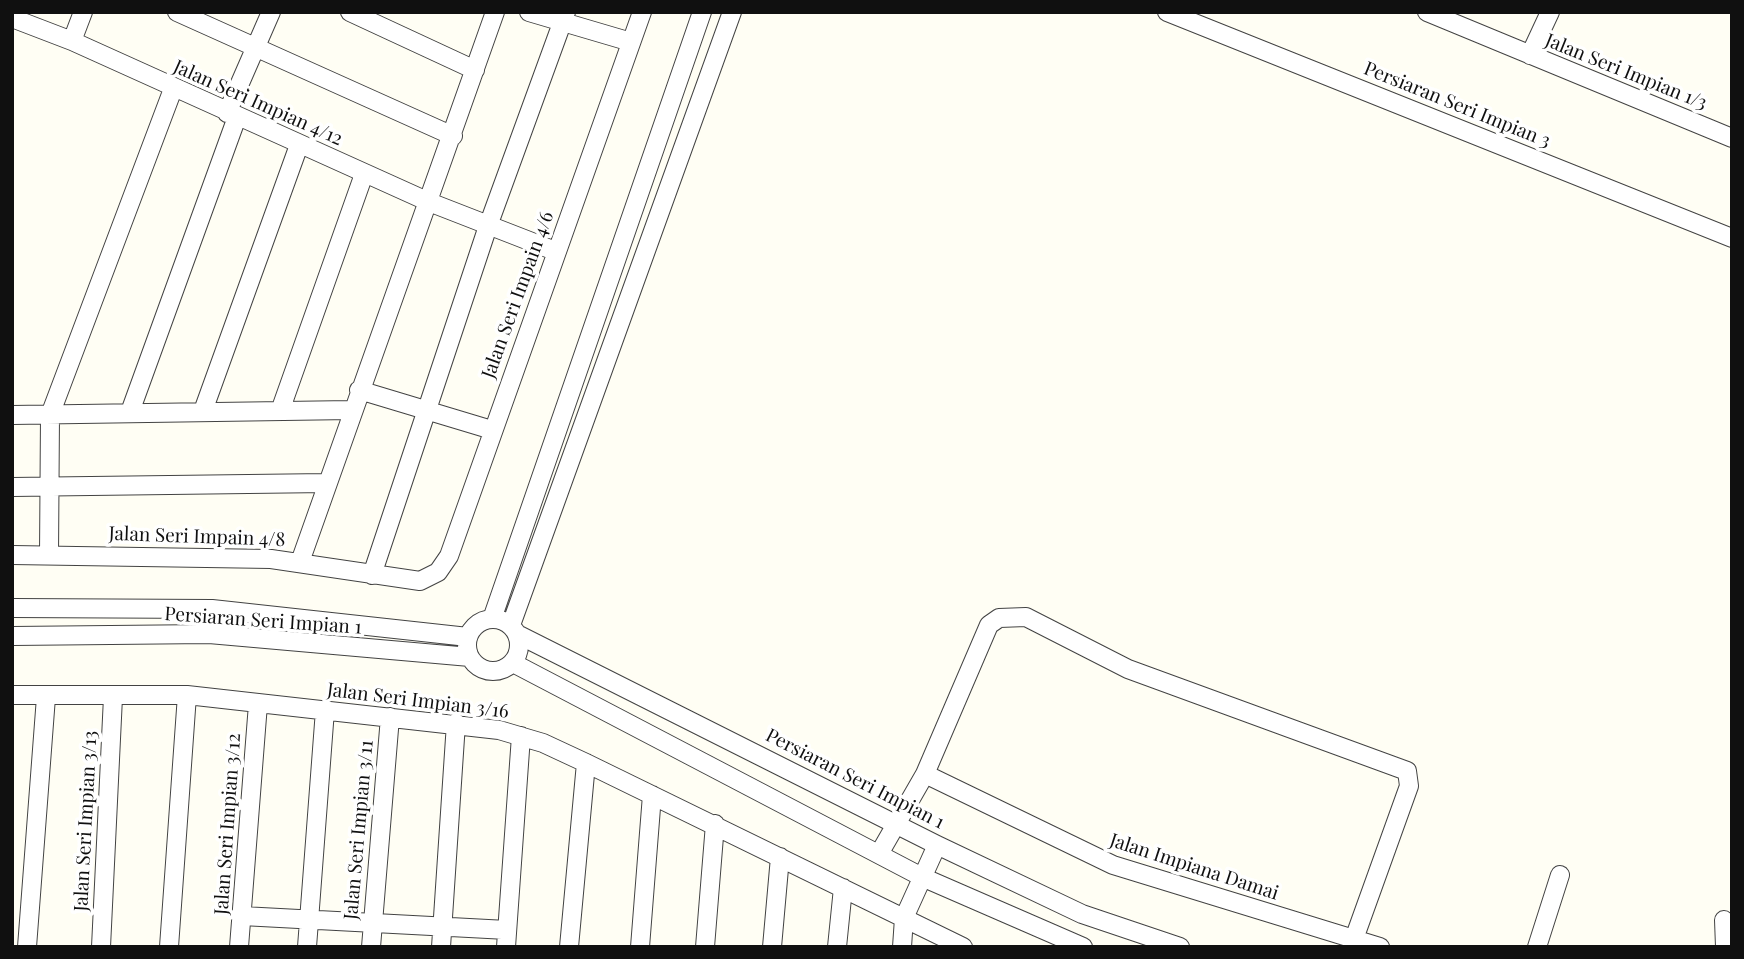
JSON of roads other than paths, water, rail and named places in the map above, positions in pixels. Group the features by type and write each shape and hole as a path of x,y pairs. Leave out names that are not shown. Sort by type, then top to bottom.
{"street":[{"path":"72,41 83,12"},
{"path":"177,12 453,136"},
{"path":"130,412 232,115 271,12"},
{"path":"350,12 475,70"},
{"path":"300,562 351,411 453,136 495,12"},
{"path":"528,12 564,18 631,42"},
{"name":"Jalan Seri Impain 4/6","path":"420,581 438,572 449,556 642,12"},
{"path":"492,619 702,12"},
{"path":"514,630 492,619 482,621 468,637 470,657 485,670 495,672 513,663 519,654 514,630 732,12"},
{"name":"Persiaran Seri Impian 3","path":"1167,12 1732,238"},
{"name":"Jalan Seri Impian 1/3","path":"1427,12 1471,20 1530,55 1732,138"},
{"path":"1530,55 1550,12"},
{"name":"Jalan Seri Impian 4/12","path":"12,18 72,41 173,89 429,202 555,251"},
{"path":"372,575 488,226 564,18"},
{"path":"48,555 50,415 173,89"},
{"path":"203,411 299,145"},
{"path":"280,411 364,173"},
{"path":"359,390 492,430"},
{"path":"12,415 351,411"},
{"path":"12,487 327,483"},
{"name":"Jalan Seri Impain 4/8","path":"12,555 206,555 300,562 420,581"},
{"path":"12,608 212,609 468,637"},
{"path":"879,854 925,774 989,625 999,618 1026,617 1128,669 1407,771 1409,786 1354,939"},
{"name":"Persiaran Seri Impian 1","path":"514,630 937,845 1082,914 1180,947"},
{"name":"Persiaran Seri Impian 1","path":"12,636 209,634 470,657"},
{"path":"513,663 922,877 1083,947"},
{"name":"Jalan Seri Impian 3/16","path":"12,695 187,695 456,723 521,736 586,763 715,824 963,947"},
{"path":"169,947 187,695"},
{"path":"27,947 46,697"},
{"name":"Jalan Seri Impian 3/13","path":"101,947 113,697"},
{"name":"Jalan Seri Impian 3/12","path":"239,947 258,704"},
{"path":"307,947 325,710"},
{"name":"Jalan Seri Impian 3/11","path":"370,947 390,717"},
{"path":"441,947 456,723"},
{"path":"243,916 443,926 506,938 521,736"},
{"path":"569,947 586,763"},
{"name":"Jalan Impiana Damai","path":"925,774 1113,865 1380,947"},
{"path":"640,947 652,795"},
{"path":"705,947 715,824"},
{"path":"902,947 904,918 937,845"},
{"path":"772,947 780,857"},
{"path":"1537,947 1560,875"},
{"path":"837,947 843,888"},
{"path":"1724,920 1725,947"}]}
